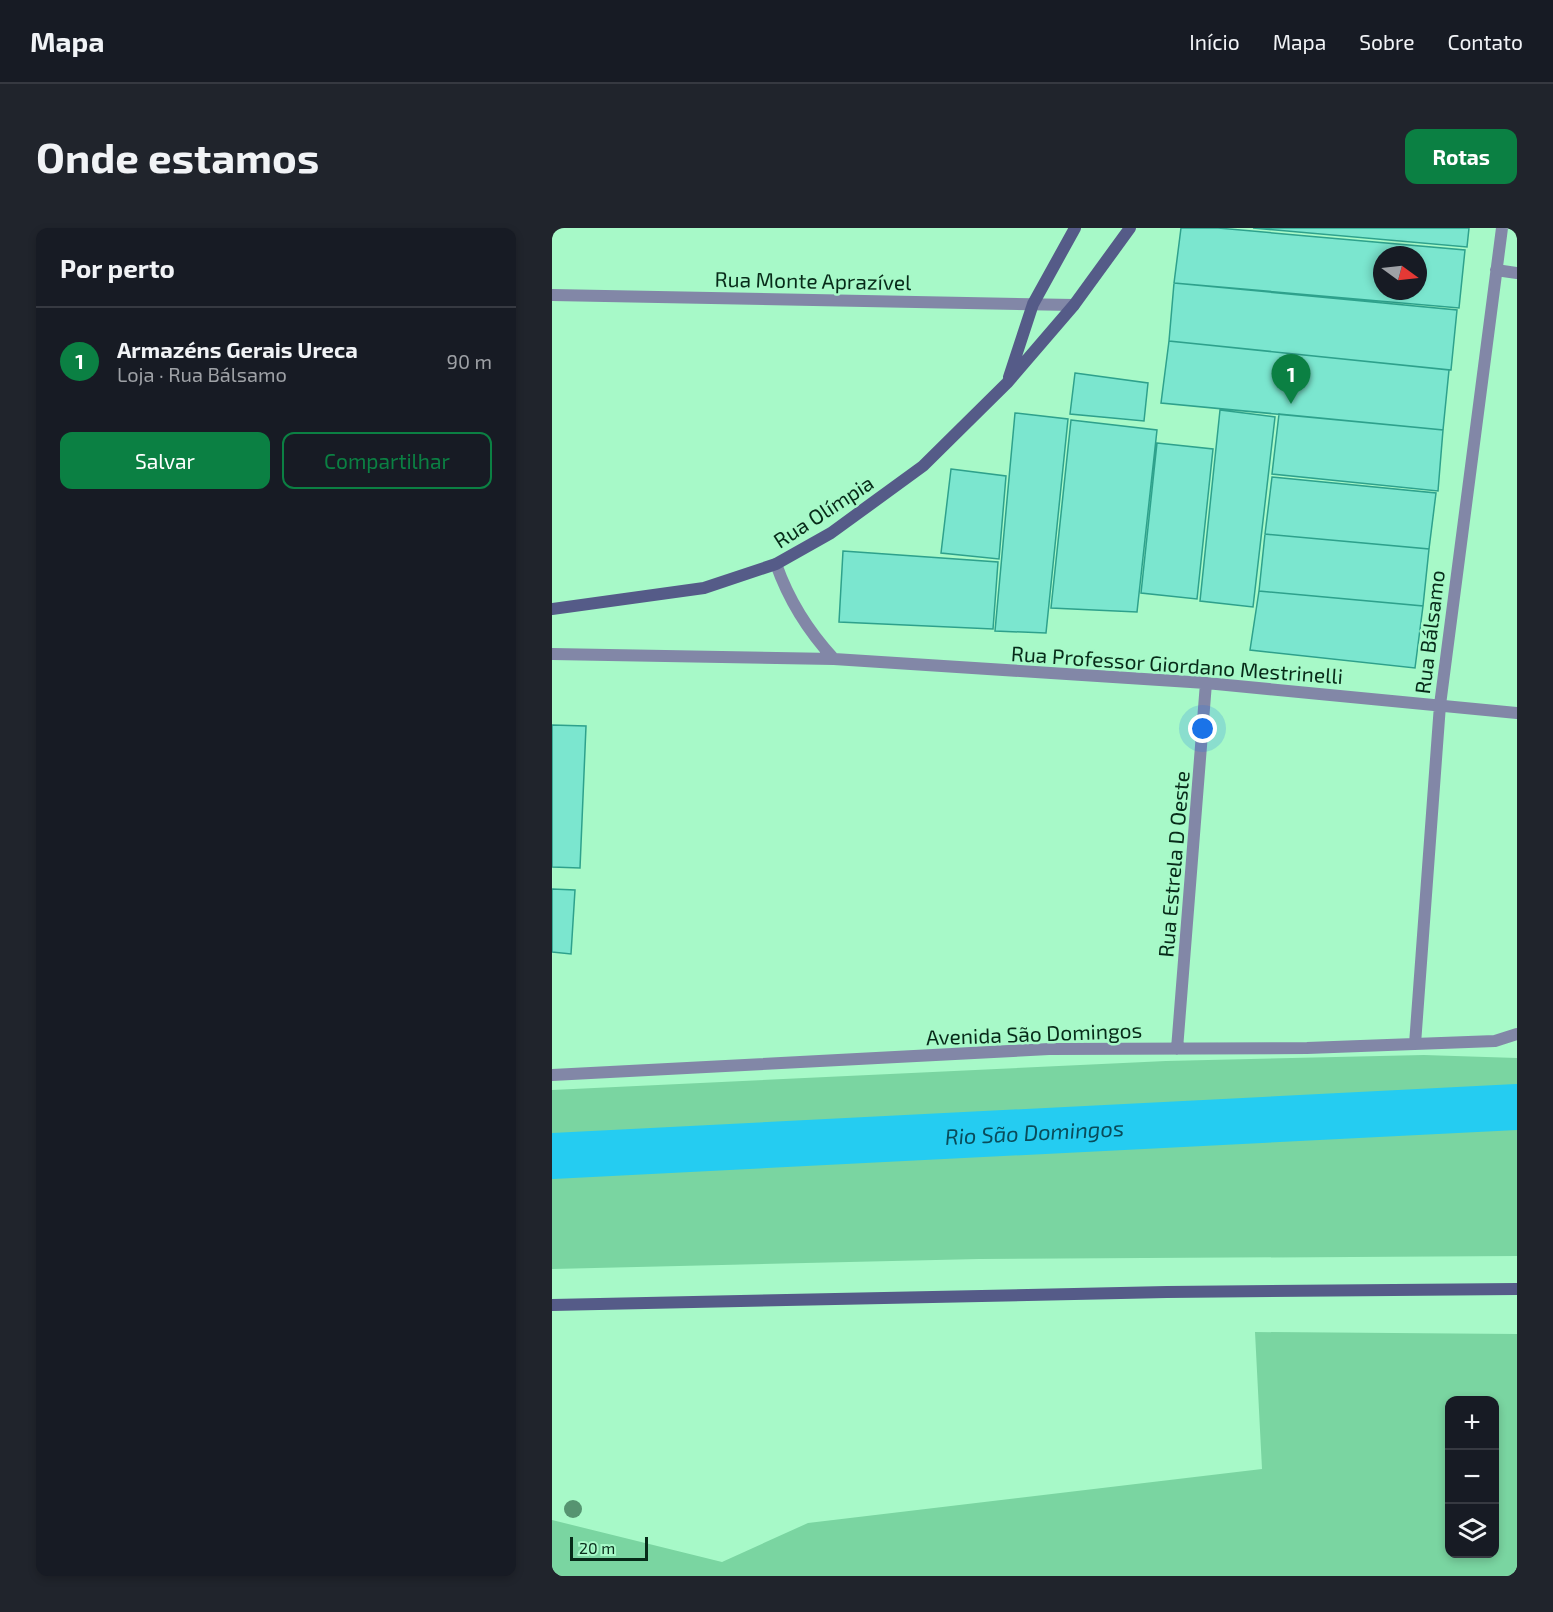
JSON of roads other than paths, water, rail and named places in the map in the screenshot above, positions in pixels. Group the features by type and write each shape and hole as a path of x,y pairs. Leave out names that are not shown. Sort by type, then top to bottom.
{"street":[{"name":"Rua Olímpia","path":"1007,383 1033,304 1075,228"},
{"name":"Rua Olímpia","path":"552,609 704,588 776,564 831,533 923,466 1007,383 1074,305 1130,228"},
{"name":"Rua Bálsamo","path":"1415,1044 1440,705 1502,228"},
{"path":"1496,270 1517,273"},
{"name":"Rua Monte Aprazível","path":"552,295 1074,305"},
{"path":"776,564 785,588 809,632 834,659"},
{"name":"Rua Professor Giordano Mestrinelli","path":"552,654 834,659 1206,683 1517,713"},
{"name":"Rua Estrela D Oeste","path":"1177,1048 1206,683"},
{"name":"Avenida São Domingos","path":"552,1075 1049,1049 1307,1048 1495,1041 1517,1034"},
{"path":"552,1305 1167,1292 1517,1289"}],"waterway":[{"name":"Rio São Domingos","path":"552,1156 1517,1107"}],"place":[{"name":"Armazéns Gerais Ureca","path":"1291,404"}]}
